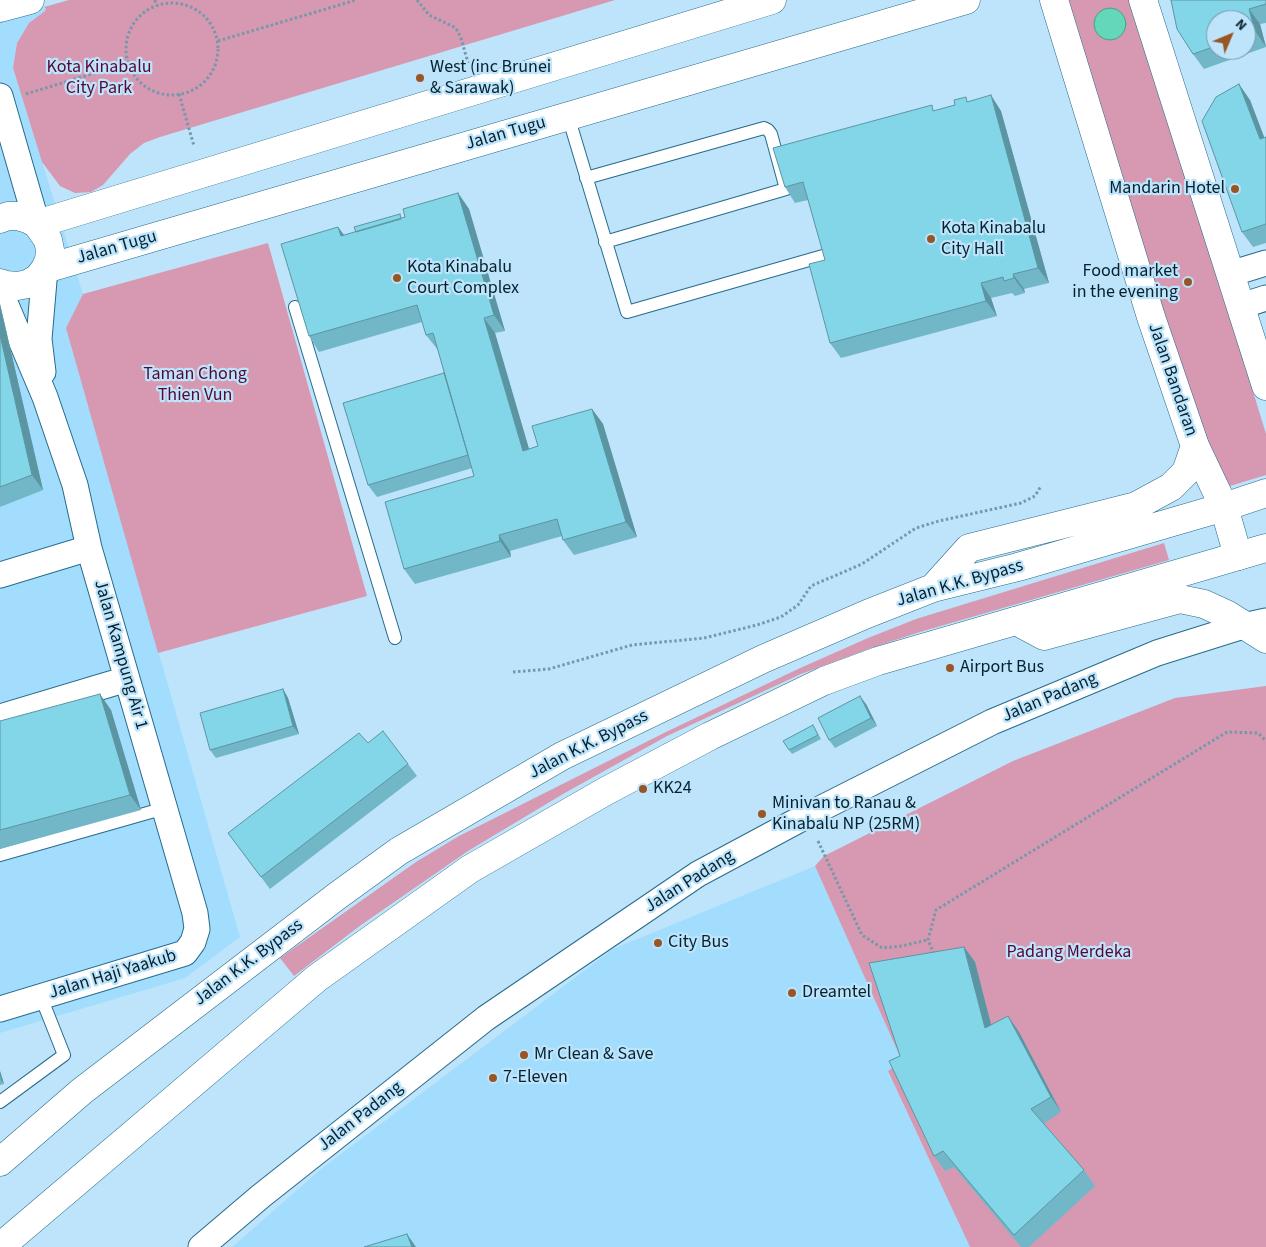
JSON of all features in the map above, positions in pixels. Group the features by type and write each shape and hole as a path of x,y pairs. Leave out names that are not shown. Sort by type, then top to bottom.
{"main road":[{"path":"0,8 30,0"},
{"path":"37,224 772,0"},
{"name":"Jalan Tugu","path":"45,269 966,0"},
{"name":"Jalan Bandaran","path":"1054,0 1151,317 1195,446 1224,507 1238,556"},
{"path":"1143,0 1230,274 1253,302 1266,386"},
{"path":"0,219 8,216 28,218 37,224 48,240 50,250 49,260 38,278 28,284 18,286 0,283"},
{"path":"933,588 969,548 1136,506 1171,487 1186,472 1195,446"},
{"name":"Jalan K.K. Bypass","path":"0,1162 90,1085 337,896 399,852 562,756 763,658 933,588 1018,567 1266,493"},
{"path":"0,1247 317,978 470,869 674,755 824,681 878,661 1266,548"},
{"path":"1016,621 1044,636 1180,599 1204,604 1228,615 1255,623 1266,640"}],"street":[{"path":"0,96 37,224"},
{"path":"1230,274 1266,263"},
{"name":"Jalan Kampung Air 1","path":"45,269 39,339 45,397"},
{"name":"Jalan Kampung Air 1","path":"0,291 45,397 75,485 90,548 195,913"},
{"path":"0,575 90,548"},
{"name":"Jalan Padang","path":"201,1247 261,1196 486,1018 698,874 808,815 992,722 1157,653 1255,623"},
{"path":"0,717 128,680"},
{"name":"Jalan Haji Yaakub","path":"0,1009 185,953 193,942 197,929 195,913"}],"lane":[{"path":"568,116 627,312 823,256"},
{"path":"586,178 764,128 771,134 786,189 605,242"},
{"path":"295,308 395,638"},
{"path":"0,855 165,808"},
{"path":"0,1102 64,1055 41,997"}],"path":[{"path":"155,0 156,5"},
{"path":"218,41 356,0"},
{"path":"417,0 429,16 456,28 464,46 476,90"},
{"path":"170,2 196,9 206,17 214,28 218,41 218,56 213,70 205,81 193,90 179,94 154,91 134,75 128,63 126,49 128,35 134,22 144,12 156,5 170,2"},
{"path":"26,94 128,63"},
{"path":"179,94 202,174"},
{"path":"513,672 549,668 632,645 704,638 758,625 781,617 798,605 811,586 862,564 916,528 1021,503 1035,496 1041,486"},
{"path":"937,961 928,940 936,910 1226,732 1258,733 1266,741"},
{"path":"824,856 862,935 882,948 928,940"}],"shaded area":[{"path":"44,7 45,11 29,23 17,43 13,68 83,294 66,328 240,937 185,978 0,1033 0,22"},
{"path":"1110,8 1116,9 1121,13 1125,18 1125,30 1121,35 1116,39 1110,40 1104,39 1099,35 1095,30 1094,24 1095,18 1099,13 1104,9"},
{"path":"815,866 902,1061 888,1071 970,1247 232,1247 321,1169 613,949"}],"green space":[{"name":"Kota Kinabalu City Park","path":"69,0 615,0 160,137 144,143 130,154 103,185 91,192 75,193 60,186 42,162 13,68 17,43 29,23 45,11 44,7"},
{"path":"1067,0 1133,0 1266,434 1266,475 1217,490"},
{"name":"Taman Chong Thien Vun","path":"268,243 367,596 158,653 66,328 83,294"},
{"path":"1164,543 1169,560 871,648 801,674 667,736 563,794 468,851 361,925 294,976 280,958 416,862 459,836 666,732 798,669 916,619"},
{"name":"Padang Merdeka","path":"1266,686 1266,1247 970,1247 888,1071 902,1061 815,866 824,856 1013,761 1175,698"}],"building":[{"path":"1171,0 1266,0 1266,4 1249,10 1206,10 1206,49 1193,54 1177,29"},
{"path":"1239,84 1260,139 1266,137 1266,224 1242,232 1202,121 1216,97"},
{"name":"Kota Kinabalu City Hall","path":"991,95 1038,268 1013,274 1014,278 1004,281 1003,277 981,283 986,301 830,343 809,264 825,260 803,182 785,187 773,148 932,105 933,111 955,105 954,100 966,97 967,102"},
{"path":"458,193 494,315 484,318 523,451 538,446 532,426 592,409 626,522 563,540 557,519 499,535 500,541 404,569 385,502 474,476 433,333 426,335 417,305 309,336 281,244 338,227 341,236 405,217 403,209"},
{"path":"400,214 401,219 356,232 354,227"},
{"path":"0,335 32,475 0,487"},
{"path":"444,373 468,455 368,485 343,403"},
{"path":"283,689 293,726 210,750 200,713"},
{"path":"100,694 130,795 0,830 0,721"},
{"path":"860,696 871,718 829,740 818,718"},
{"path":"813,725 818,735 789,750 783,741"},
{"path":"383,731 408,764 261,877 228,833 359,733 368,743"},
{"path":"964,947 985,1028 1008,1016 1051,1097 1031,1109 1084,1170 1014,1235 943,1151 934,1156 889,1061 900,1056 869,963"},
{"path":"407,1234 412,1247 364,1247"}],"place":[{"name":"West (inc Brunei & Sarawak)","path":"420,78"},
{"name":"Mandarin Hotel","path":"1235,189"},
{"name":"Kota Kinabalu City Hall","path":"931,239"},
{"name":"Kota Kinabalu Court Complex","path":"397,278"},
{"name":"Food market in the evening","path":"1188,282"},
{"name":"Airport Bus","path":"950,668"},
{"name":"KK24","path":"643,789"},
{"name":"Minivan to Ranau & Kinabalu NP (25RM)","path":"762,814"},
{"name":"City Bus","path":"658,943"},
{"name":"Dreamtel","path":"792,993"},
{"name":"Mr Clean & Save","path":"524,1055"},
{"name":"7-Eleven","path":"493,1078"}]}
